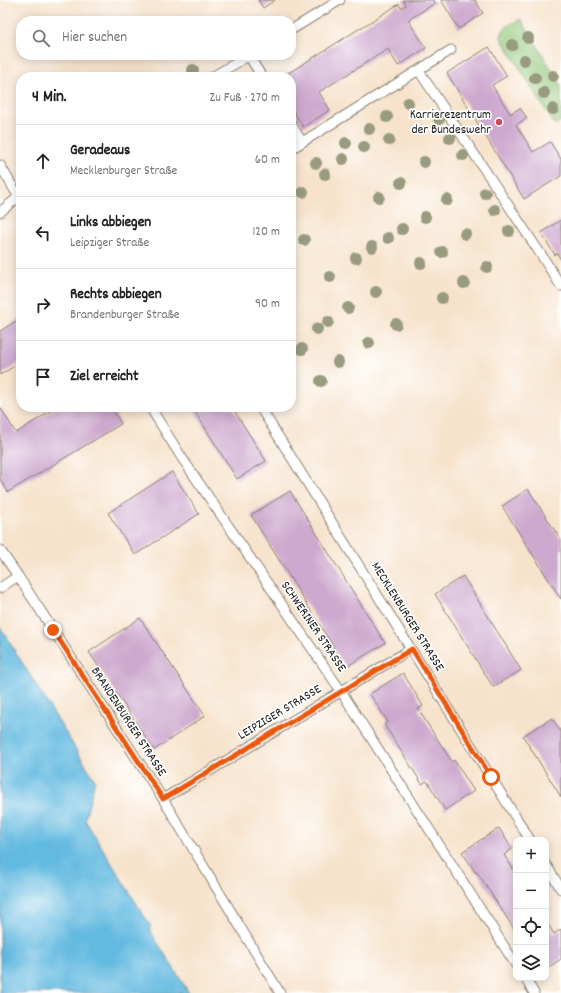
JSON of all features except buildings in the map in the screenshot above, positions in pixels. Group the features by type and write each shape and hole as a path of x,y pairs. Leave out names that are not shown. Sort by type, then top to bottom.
{"lane":[{"path":"296,27 340,0"},
{"path":"296,146 451,50"},
{"path":"220,72 241,60"},
{"path":"252,60 259,72"},
{"path":"419,71 561,286"},
{"path":"296,132 302,142"},
{"path":"0,165 16,191"},
{"path":"0,212 16,201"},
{"name":"SCHWERINER STRASSE","path":"153,412 182,458 341,691 513,960"},
{"name":"MECKLENBURGER STRASSE","path":"263,412 528,837"},
{"name":"BRANDENBURGER STRASSE","path":"0,550 163,799 280,993"},
{"path":"0,588 18,576"},
{"name":"LEIPZIGER STRASSE","path":"163,799 412,649"},
{"path":"549,870 561,889"},
{"path":"526,981 534,993"}],"green space":[{"path":"521,19 561,85 561,121 555,125 501,38 505,28"}],"water":[{"path":"0,627 95,780 85,820 151,927 149,929 189,993 0,993"}],"place":[{"name":"Karrierezentrum der Bundeswehr","path":"499,122"}],"route":[{"path":"53,630 163,799 412,649 491,777"}]}
